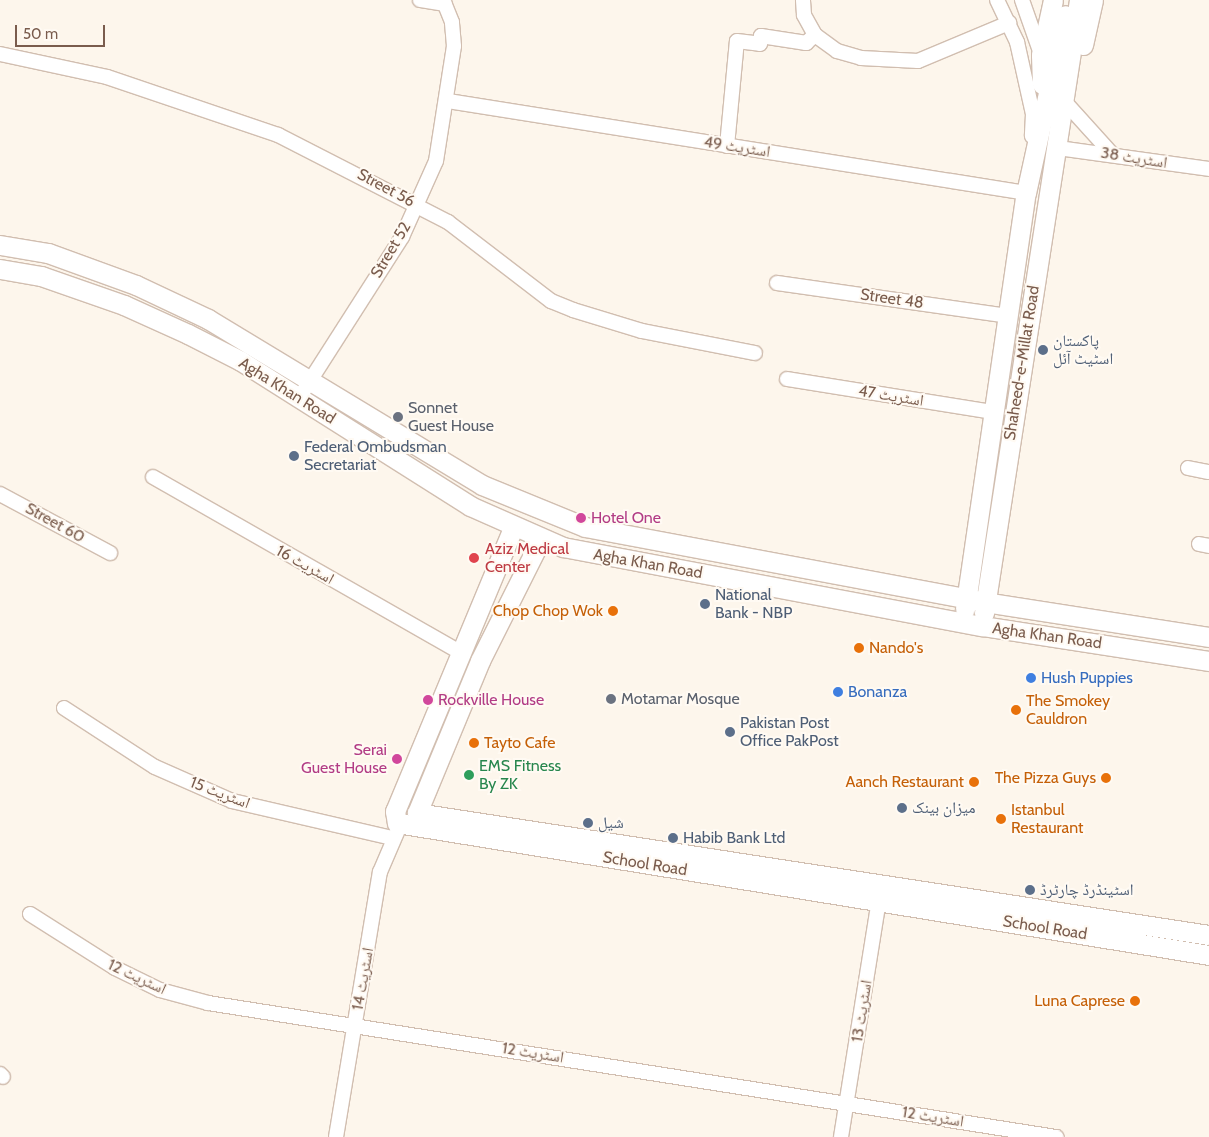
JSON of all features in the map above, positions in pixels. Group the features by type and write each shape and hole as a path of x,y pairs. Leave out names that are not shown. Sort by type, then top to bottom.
{"street":[{"path":"420,0 444,2"},
{"path":"803,0 804,15 810,39"},
{"path":"997,0 1009,23 1033,114 1029,177 1052,180"},
{"path":"1022,0 1041,55"},
{"name":"Shaheed-e-Millat Road","path":"1045,103 1041,55 1053,0"},
{"name":"Shaheed-e-Millat Road","path":"963,622 1029,177 1068,0"},
{"name":"Shaheed-e-Millat Road","path":"983,626 1015,405 1058,148 1079,0"},
{"name":"Shaheed-e-Millat Road","path":"1064,101 1075,82 1093,0"},
{"name":"Street 52","path":"299,398 418,205 436,160 448,101 454,46 444,2"},
{"path":"726,146 738,41 760,44 761,36 810,39 837,51 861,58 918,61 1009,23"},
{"name":"Street 56","path":"0,54 107,77 231,117 338,162 418,205 558,304 642,331 755,352"},
{"name":"اسٹریٹ 49","path":"448,101 726,146 1029,177"},
{"path":"1064,101 1112,154"},
{"name":"اسٹریٹ 38","path":"1058,148 1112,154 1209,170"},
{"name":"Agha Khan Road","path":"0,245 48,253 136,285 208,320 310,379 482,486 585,527 985,602 1209,637"},
{"name":"Agha Khan Road","path":"0,270 41,276 124,305 241,361 470,506 513,528 580,552 983,626 1209,661"},
{"name":"Street 48","path":"777,283 1008,316"},
{"name":"اسٹریٹ 47","path":"787,379 995,408"},
{"path":"995,408 1015,405"},
{"path":"1188,468 1209,472"},
{"name":"اسٹریٹ 16","path":"153,477 458,651"},
{"name":"Street 60","path":"0,494 110,553"},
{"path":"580,552 585,527"},
{"path":"396,825 458,651 513,528"},
{"path":"417,813 480,661 541,539"},
{"name":"اسٹریٹ 15","path":"64,708 155,767 232,801 396,825"},
{"name":"School Road","path":"396,825 417,813 881,893 1059,921 1209,935"},
{"name":"School Road","path":"396,825 881,893"},
{"name":"اسٹریٹ 14","path":"336,1137 380,872 396,825"},
{"name":"اسٹریٹ 13","path":"841,1137 881,893"},
{"name":"اسٹریٹ 12","path":"30,914 115,968 160,990 208,1003 847,1102 1056,1137"},
{"name":"School Road","path":"1059,921 1209,955"}],"place":[{"name":"پاکستان اسٹیٹ آئل","path":"1043,350"},
{"name":"Sonnet Guest House","path":"398,417"},
{"name":"Federal Ombudsman Secretariat","path":"294,456"},
{"name":"Hotel One","path":"581,518"},
{"name":"Aziz Medical Center","path":"474,558"},
{"name":"National Bank - NBP","path":"705,604"},
{"name":"Chop Chop Wok","path":"613,611"},
{"name":"Nando's","path":"859,648"},
{"name":"Hush Puppies","path":"1031,678"},
{"name":"Bonanza","path":"838,692"},
{"name":"Motamar Mosque","path":"611,699"},
{"name":"Rockville House","path":"428,700"},
{"name":"The Smokey Cauldron","path":"1016,710"},
{"name":"Pakistan Post Office PakPost","path":"730,732"},
{"name":"Tayto Cafe","path":"474,743"},
{"name":"Serai Guest House","path":"397,759"},
{"name":"EMS Fitness By ZK","path":"469,775"},
{"name":"The Pizza Guys","path":"1106,778"},
{"name":"Aanch Restaurant","path":"974,782"},
{"name":"میزان بینک","path":"902,808"},
{"name":"Istanbul Restaurant","path":"1001,819"},
{"name":"شیل","path":"588,823"},
{"name":"Habib Bank Ltd","path":"673,838"},
{"name":"اسٹینڈرڈ چارٹرڈ","path":"1030,890"},
{"name":"Luna Caprese","path":"1135,1001"}]}
